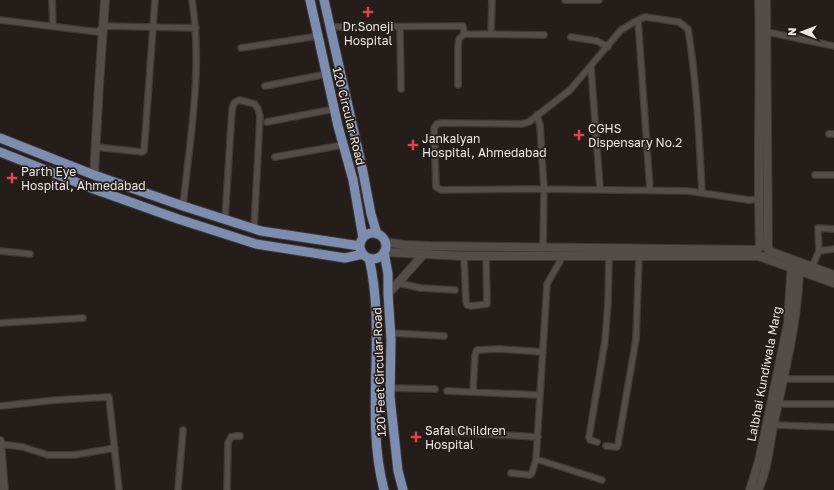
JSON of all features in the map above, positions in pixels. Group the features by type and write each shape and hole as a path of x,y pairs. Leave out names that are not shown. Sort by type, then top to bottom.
{"main road":[{"path":"94,175 105,0"},
{"name":"120 Circular Road","path":"310,0 334,109 353,180 364,249"},
{"name":"120 Circular Road","path":"324,0 371,214 377,234"},
{"path":"759,0 763,51 763,252"},
{"path":"763,252 758,199 763,51 767,32 766,0"},
{"path":"0,138 94,175 261,231 364,249 378,258 384,252 385,242"},
{"path":"0,152 91,188 178,219 256,244 345,258 364,249 369,234 377,234 385,242 424,246 763,252 834,283"},
{"name":"120 Feet Circular Road","path":"364,249 374,276 377,310 375,398 376,449 379,472 384,490"},
{"path":"384,252 464,256 639,256 763,252"},
{"name":"120 Feet Circular Road","path":"384,252 388,274 391,333 390,388 393,434 398,471 403,490"},
{"path":"388,294 423,255"},
{"path":"795,265 812,267 834,275"},
{"name":"Lalbhai Kundiwala Marg","path":"758,490 766,464 768,433 773,425 783,379 792,323 795,265"},
{"name":"Lalbhai Kundiwala Marg","path":"750,490 768,433 792,323"},
{"path":"0,441 4,490"}],"street":[{"path":"52,0 53,26"},
{"path":"96,147 144,151 155,0"},
{"path":"183,206 197,69 196,28 192,0"},
{"path":"491,34 492,0"},
{"path":"565,0 600,0"},
{"path":"702,192 693,64 688,29 679,22 645,17 621,30 570,90 529,122 521,124 442,123 437,124 434,128 436,187 438,190 650,190 702,192 749,200 758,199"},
{"path":"0,20 98,32 103,26 196,28"},
{"path":"638,20 650,190"},
{"path":"330,27 463,26 464,34"},
{"path":"400,27 401,89"},
{"path":"767,32 834,46"},
{"path":"458,85 458,47 459,39 464,34 544,35"},
{"path":"242,48 318,36"},
{"path":"571,37 596,41 608,46"},
{"path":"591,67 600,189"},
{"path":"265,86 327,74"},
{"path":"225,219 232,110 234,104 239,100 246,101 255,104 260,116 254,229"},
{"path":"267,122 334,109"},
{"path":"537,115 540,126 544,189 544,247"},
{"path":"275,157 343,145"},
{"path":"815,175 834,175"},
{"path":"812,267 819,251 818,228 834,229"},
{"path":"819,251 834,249"},
{"path":"0,251 30,254"},
{"path":"464,256 466,302 471,306 487,304 486,256"},
{"path":"511,473 530,475 536,459 547,284 563,256"},
{"path":"597,442 590,440 589,437 605,341 609,256"},
{"path":"606,446 617,447 618,444 636,339 639,256"},
{"path":"398,283 421,288 455,290"},
{"path":"0,323 83,318"},
{"path":"391,333 444,336"},
{"path":"473,392 475,355 477,350 494,349 543,352"},
{"path":"783,379 834,379"},
{"path":"390,388 434,389"},
{"path":"447,391 540,395"},
{"path":"0,406 56,400 109,398 119,490"},
{"path":"778,404 834,404"},
{"path":"773,425 834,427"},
{"path":"178,490 183,430"},
{"path":"449,432 538,437"},
{"path":"227,490 228,443 231,438 240,436"},
{"path":"0,444 23,447 48,455 74,455 115,448"},
{"path":"536,459 602,480"}],"place":[{"name":"Dr.Soneji Hospital","path":"368,12"},
{"name":"CGHS Dispensary No.2","path":"579,135"},
{"name":"Jankalyan Hospital, Ahmedabad","path":"413,145"},
{"name":"Parth Eye Hospital, Ahmedabad","path":"12,178"},
{"name":"Safal Children Hospital","path":"416,437"}]}
